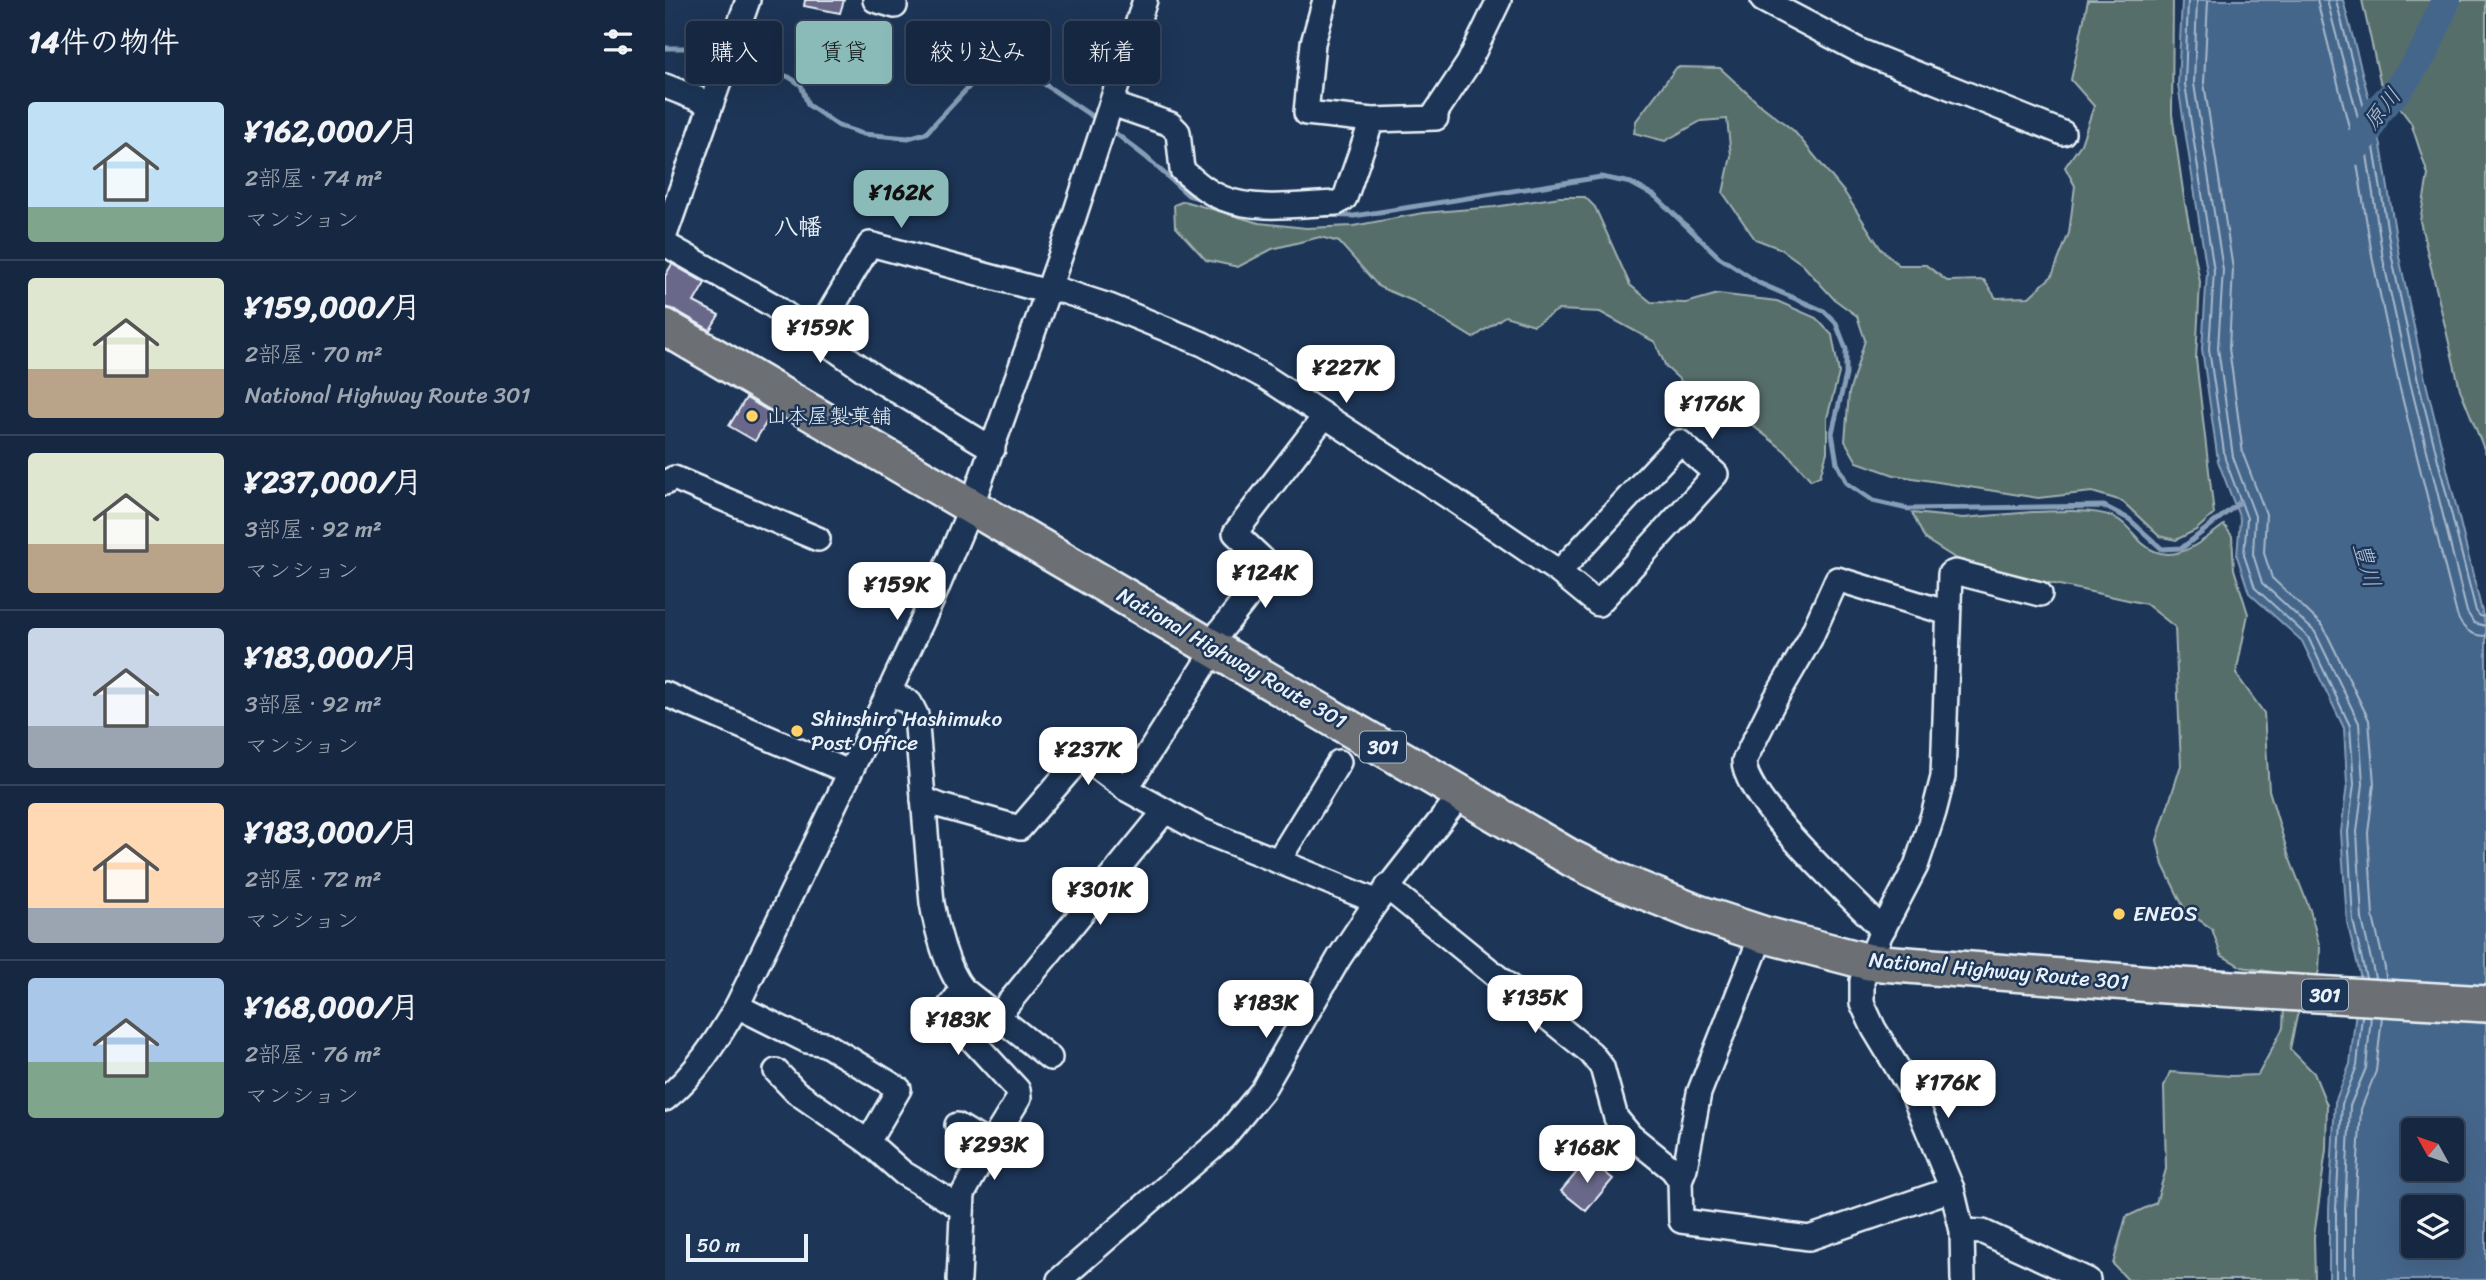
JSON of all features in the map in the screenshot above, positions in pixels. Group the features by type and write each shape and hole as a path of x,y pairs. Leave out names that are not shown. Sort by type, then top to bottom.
{"highway":[{"name":"National Highway Route 301","path":"665,327 1571,858 1611,878 1698,913 1762,934 1869,962 2165,985 2486,1004"}],"street":[{"path":"665,235 748,0"},
{"path":"875,0 895,5 895,0"},
{"path":"665,1099 677,1090 715,1045 737,1006 889,692 971,507 1049,290 1145,0"},
{"path":"1325,0 1313,43 1306,113 1372,120 1436,118 1436,112 1468,64 1499,0"},
{"path":"1763,0 1860,51 2063,133"},
{"path":"665,86 712,104"},
{"path":"1107,119 1170,124 1178,132 1182,170 1206,190 1223,199 1247,205 1337,203 1345,198 1372,120"},
{"path":"665,244 771,304 880,382 993,449"},
{"path":"815,335 870,244 1109,306 1203,344 1265,377 1397,462 1559,572 1598,604 1716,474 1680,442 1559,572"},
{"path":"1126,789 1205,664 1218,635 1271,566 1235,533 1324,417"},
{"path":"665,483 674,478 818,539"},
{"path":"1963,1280 1962,1231 1952,1189 1912,1092 1874,1029 1862,1003 1862,981 1884,928 1916,866 1943,777 1950,574 1955,572 2040,594"},
{"path":"1884,928 1794,840 1767,809 1744,770 1744,761 1810,639 1837,579 1948,613"},
{"path":"889,692 910,703 916,715 935,923 956,980 963,989 1050,1058"},
{"path":"665,694 849,772"},
{"path":"923,799 1020,828 1082,755 1126,789 1200,830 1368,898 1381,895 1591,1053 1602,1067 1616,1118 1630,1136 1672,1169 1680,1180"},
{"path":"1278,861 1339,762"},
{"path":"1059,1280 1224,1137 1262,1091 1339,958 1381,895 1462,793"},
{"path":"998,1016 1165,811"},
{"path":"1762,934 1699,1093 1685,1168 1680,1180 1681,1221 1809,1238 1952,1189"},
{"path":"959,1280 963,1194 1019,1098 1019,1090 948,1014 949,1007 963,989"},
{"path":"737,1006 807,1041 825,1044 899,1089 868,1142"},
{"path":"776,1071 796,1092 868,1142 903,1173 955,1204 962,1205"},
{"path":"957,1125 990,1145"},
{"path":"1962,1231 1983,1232 2088,1280"}],"green space":[{"path":"2088,0 2173,0 2172,114 2200,282 2196,359 2214,514 2196,530 2176,540 2159,536 2122,501 2092,492 2038,498 1894,475 1857,462 1845,441 1849,393 1865,340 1857,316 1834,299 1802,264 1781,249 1755,239 1723,193 1731,156 1727,119 1701,121 1665,141 1634,133 1636,121 1677,67 1720,68 1794,131 1845,193 1881,249 1899,265 1926,265 1947,281 1984,280 1996,298 2029,297 2052,276 2069,233 2075,186 2065,167 2081,144 2094,106 2071,80"},
{"path":"2362,0 2486,0 2486,454 2460,389 2420,221 2428,175 2411,123 2380,81"},
{"path":"1560,197 1585,197 1595,207 1630,285 1651,302 1686,303 1718,294 1777,301 1816,318 1832,335 1839,373 1827,418 1827,452 1820,476 1811,480 1785,451 1725,404 1693,392 1666,367 1655,342 1600,312 1558,310 1534,325 1505,316 1473,338 1413,301 1379,287 1339,242 1320,237 1272,249 1238,267 1206,260 1175,226 1174,205 1184,201 1259,223 1306,228 1353,226 1423,213 1494,207"},
{"path":"2077,511 2111,516 2122,522 2142,543 2164,554 2185,550 2224,525 2232,536 2234,569 2248,614 2236,674 2264,713 2269,790 2289,857 2310,910 2320,948 2319,971 2297,1016 2290,1049 2314,1073 2327,1105 2326,1150 2314,1237 2315,1280 2128,1280 2113,1264 2126,1217 2156,1203 2166,1169 2164,1086 2170,1072 2258,1075 2283,1028 2285,985 2272,972 2242,967 2221,955 2212,929 2185,910 2163,865 2157,840 2181,765 2175,627 2146,604 1995,571 1955,558 1925,539 1912,513 1963,518"}],"water":[{"name":"豊川","path":"2182,0 2343,0 2381,145 2399,256 2425,379 2486,628 2486,1280 2329,1280 2329,1209 2335,1102 2350,1064 2360,974 2347,922 2341,832 2347,784 2344,728 2302,641 2249,593 2237,556 2240,519 2218,461 2202,349 2207,272 2178,85"}],"building":[{"path":"805,0 844,0 840,13 804,6"},
{"path":"672,264 705,283 694,302 719,315 710,330 665,307 665,276"},
{"name":"山本屋製菓舗","path":"746,398 772,413 755,441 729,426"},
{"path":"1588,1159 1613,1179 1586,1211 1561,1191"}],"waterway":[{"name":"原川","path":"2352,151 2368,130 2377,111 2399,88 2424,52 2446,0"},
{"path":"665,48 686,48"},
{"path":"782,75 801,85 808,105 839,126 863,134 908,138 926,133 978,77 1011,68 1031,75 1099,121"},
{"path":"1110,129 1188,195 1205,200"},
{"path":"1314,215 1354,216 1601,177 1631,183 1655,196 1719,257 1759,283 1824,311 1836,323 1846,349 1846,375 1832,433 1837,463 1847,483 1873,501 1908,509 2104,506 2129,519 2162,549 2182,548 2240,502"}],"place":[{"name":"山本屋製菓舗","path":"752,416"},
{"name":"Shinshiro Hashimuko Post Office","path":"797,731"},
{"name":"ENEOS","path":"2119,914"}],"district":[{"name":"八幡","path":"798,227"}]}
